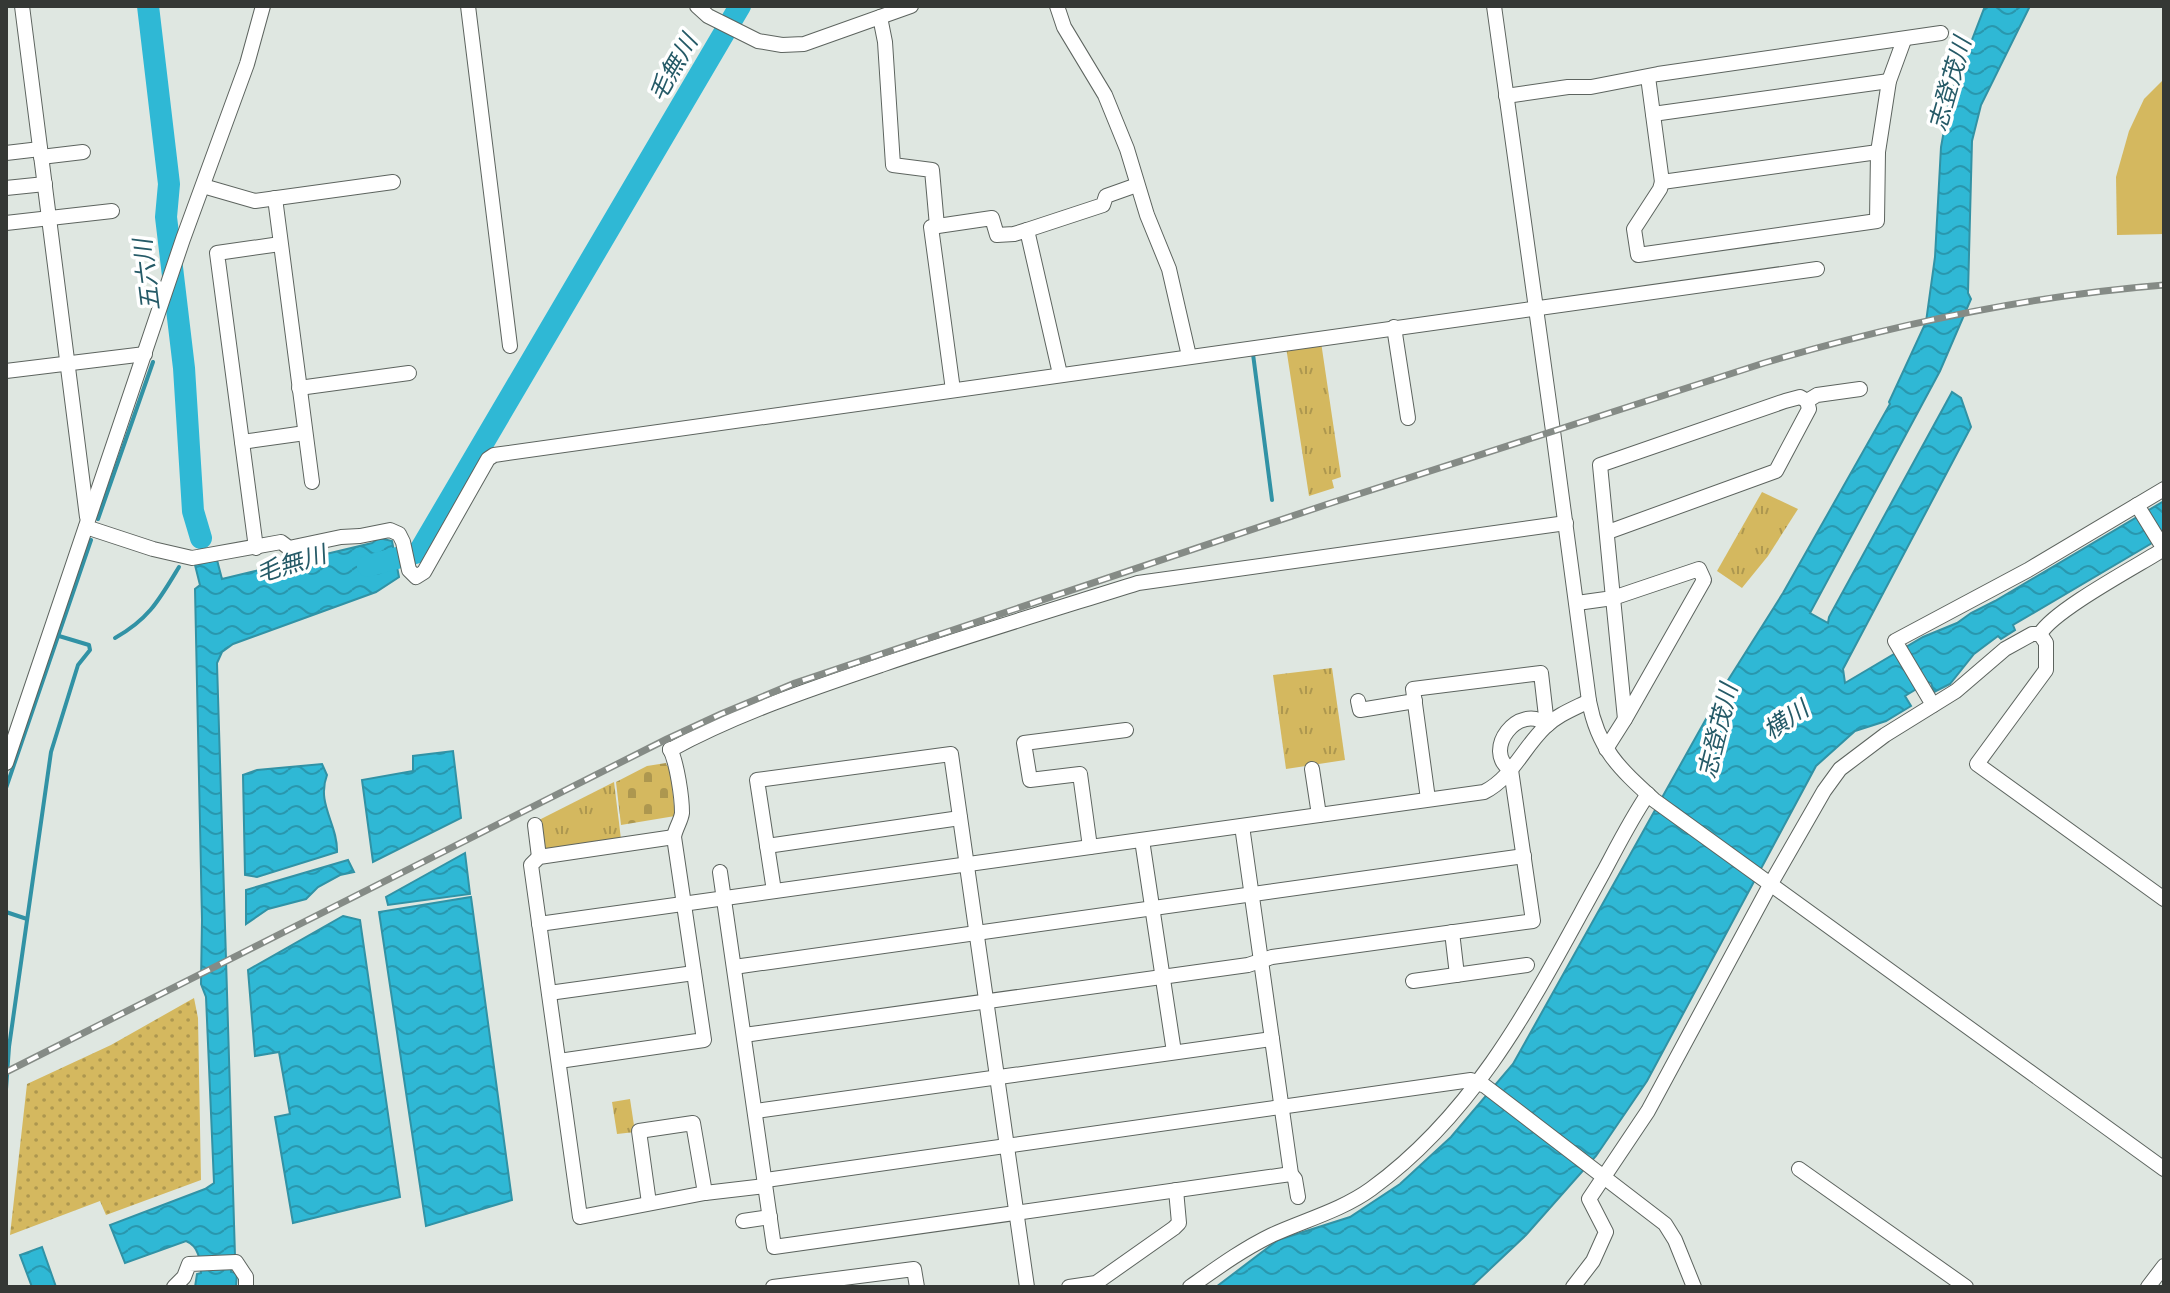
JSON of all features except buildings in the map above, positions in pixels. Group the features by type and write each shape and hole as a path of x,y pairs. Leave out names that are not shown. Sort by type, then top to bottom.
{"street":[{"path":"22,6 87,524"},
{"path":"6,763 183,239 247,64 263,6"},
{"path":"468,6 510,346"},
{"path":"702,11 758,41 782,45 804,44 911,6"},
{"path":"1057,6 1064,27 1105,95 1127,149 1147,215 1169,269 1189,356"},
{"path":"1494,6 1589,701 1593,723 1606,749 1627,775 1651,797 2164,1169"},
{"path":"880,17 887,69 893,165 932,170 937,226"},
{"path":"1506,96 1568,87 1591,87 1658,74 1941,33"},
{"path":"1648,77 1662,182 1634,229 1638,255 1877,221 1878,152 1889,81 1904,40"},
{"path":"1653,114 1889,81"},
{"path":"6,153 83,152"},
{"path":"1662,182 1878,152"},
{"path":"203,186 255,201 393,182"},
{"path":"6,188 45,184"},
{"path":"953,390 931,227 992,218 997,235 1014,234 1103,205 1106,196 1137,185"},
{"path":"275,198 312,482"},
{"path":"6,223 112,211"},
{"path":"1027,230 1060,374"},
{"path":"256,548 217,253 280,244"},
{"path":"87,524 153,549 192,558 281,542 289,548 390,530 399,534 409,570 416,577 424,572 488,459 494,455 1817,269"},
{"path":"1394,327 1408,418"},
{"path":"6,371 145,354"},
{"path":"299,388 409,373"},
{"path":"1807,401 1817,395 1860,389"},
{"path":"1608,532 1776,471 1809,409 1807,401 1800,397 1785,401 1600,465 1625,719"},
{"path":"242,442 305,433"},
{"path":"1933,705 1895,641 2028,570 2164,489"},
{"path":"2040,634 2045,625 2164,549 2137,505"},
{"path":"559,1061 704,1040 674,837 682,816 675,760 670,749 828,683 1138,583 1566,523"},
{"path":"1577,603 1613,598 1699,569 1704,580 1606,749"},
{"path":"1573,1287 1593,1261 1606,1232 1589,1199 1648,1111 1769,884 1824,791 1840,769 1867,748 1956,691 2005,649 2032,634 2040,634"},
{"path":"2040,634 2046,643 2046,670 1977,764 2164,899"},
{"path":"1428,799 1413,689 1541,673 1547,725"},
{"path":"1367,711 1415,701"},
{"path":"539,924 1484,792 1496,786 1556,717 1589,701"},
{"path":"744,1035 1248,965 1272,957 1533,921 1511,770 1504,765 1499,750 1514,725 1533,717 1547,725"},
{"path":"1090,847 1080,774 1030,780 1024,743 1126,730"},
{"path":"774,891 757,780 951,754 1027,1287"},
{"path":"1312,769 1319,815"},
{"path":"1190,1287 1247,1249 1370,1190 1439,1129 1482,1084 1651,797"},
{"path":"767,846 960,818"},
{"path":"535,825 539,857"},
{"path":"1242,826 1291,1174 1298,1197"},
{"path":"674,837 539,857 531,865 580,1217 765,1183 1471,1080 1482,1084 1665,1224 1694,1287"},
{"path":"1142,840 1174,1052"},
{"path":"734,967 1524,856"},
{"path":"720,872 774,1247 1291,1174"},
{"path":"1452,932 1457,975"},
{"path":"1413,981 1527,965"},
{"path":"549,993 694,973"},
{"path":"756,1111 1272,1039"},
{"path":"649,1203 639,1131 693,1123 705,1193"},
{"path":"1799,1169 1966,1287"},
{"path":"1069,1287 1096,1283 1174,1228 1179,1223 1176,1190"},
{"path":"743,1221 770,1217"},
{"path":"174,1287 184,1277 189,1264 236,1262 246,1277 246,1287"},
{"path":"2148,1287 2164,1266"},
{"path":"773,1287 914,1269 917,1287"}],"green space":[{"path":"2164,79 2164,234 2117,235 2116,177 2129,131 2144,99"},
{"path":"1321,342 1341,477 1332,480 1334,488 1309,496 1286,347"},
{"path":"1762,492 1798,509 1768,556 1742,588 1717,571"},
{"path":"1332,668 1345,760 1286,769 1273,675"},
{"path":"666,763 670,766 675,816 621,825 616,782 647,766"},
{"path":"614,782 621,839 542,850 539,820"},
{"path":"194,998 198,1018 201,1180 106,1215 100,1201 10,1235 27,1084 111,1045"},
{"path":"630,1099 635,1132 617,1134 612,1102"}],"water":[{"path":"1985,6 2030,6 1981,105 1972,141 1968,293 1971,299 1940,371 1810,613 1828,623 1952,392 1961,398 1971,427 1843,669 1845,683 1923,637 1957,623 2164,501 2164,536 2013,625 2015,630 2001,639 1998,636 1974,654 1950,684 1934,692 1928,682 1905,696 1911,706 1886,721 1855,731 1816,766 1647,1081 1596,1156 1526,1235 1471,1287 1216,1287 1278,1240 1350,1217 1400,1184 1451,1137 1513,1064 1725,685 1783,593 1890,404 1926,322 1935,257 1941,147 1950,97"},
{"path":"379,538 392,541 399,577 376,592 233,644 222,652 217,663 235,1256 231,1257 231,1272 237,1273 236,1287 195,1287 201,1268 198,1254 190,1243 186,1241 125,1263 110,1225 214,1183 206,997 201,984 195,589 200,585 195,565 217,560 222,579 372,543"},
{"path":"453,751 461,818 373,862 362,780 413,771 413,756"},
{"path":"322,764 327,775 324,795 337,852 257,877 245,875 243,775 257,770"},
{"path":"465,853 470,894 388,905 386,897"},
{"path":"348,860 354,872 340,875 318,887 306,899 268,909 246,924 246,890"},
{"path":"471,897 512,1200 426,1226 379,912"},
{"path":"343,916 360,920 400,1197 293,1223 275,1117 290,1114 279,1052 255,1056 248,970"},
{"path":"42,1247 56,1287 32,1287 20,1255"}],"waterway":[{"name":"五六川","path":"148,6 169,184 166,217 184,368 193,511 201,538"},
{"name":"毛無川","path":"368,566 419,552 740,6"},
{"path":"1253,354 1272,500"},
{"path":"98,519 153,362"},
{"path":"201,538 203,551"},
{"path":"6,788 91,540"},
{"path":"115,638 145,616 179,567"},
{"path":"6,1089 9,1047 51,752 78,665 90,650 89,645 59,636"},
{"path":"6,912 27,919"}],"railway":[{"path":"6,1072 667,739 795,683 1328,504 1764,363 1912,324 2012,304 2164,285"}],"water label":[{"name":"志登茂川","path":"1950,84"},
{"name":"横川","path":"1786,720"},
{"name":"志登茂川","path":"1718,731"}]}
